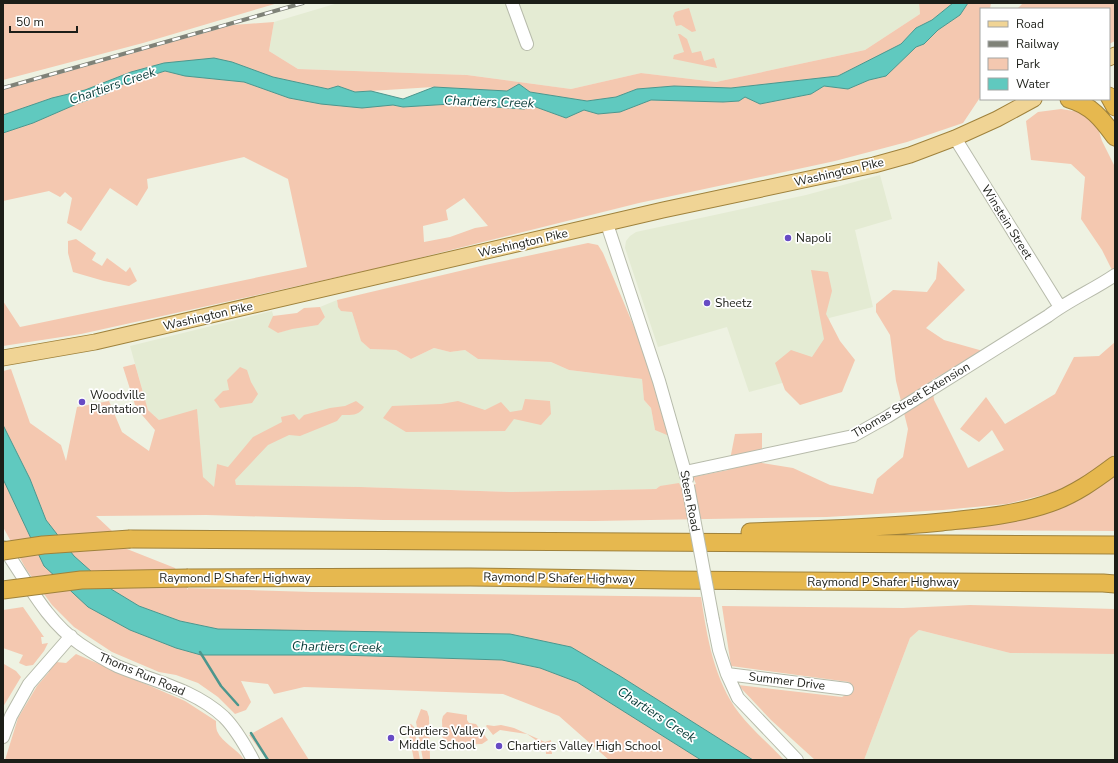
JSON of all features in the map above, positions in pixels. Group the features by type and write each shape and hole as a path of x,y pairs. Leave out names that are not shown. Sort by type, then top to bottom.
{"highway":[{"path":"1110,98 1115,107"},
{"path":"1074,100 1089,107 1101,117 1115,136"},
{"path":"1098,100 1115,136"},
{"path":"458,540 597,532 829,530 966,520 1004,514 1050,503 1070,495 1092,482 1115,464"},
{"path":"3,551 42,544 130,539 1115,545"},
{"name":"Raymond P Shafer Highway","path":"3,590 81,580 188,578 470,577 1115,584"}],"main road":[{"name":"Washington Pike","path":"3,358 95,342 663,210 874,165 910,155 955,138 997,119 1032,100"}],"street":[{"path":"512,3 527,44"},
{"name":"Winstein Street","path":"955,138 1060,307"},
{"name":"Steen Road","path":"607,224 659,381 685,472 719,650 727,674 738,698 797,760"},
{"name":"Thomas Street Extension","path":"685,472 853,436 907,404 1060,307 1115,275"},
{"name":"Thoms Run Road","path":"3,547 50,618 71,636 90,651 117,665 173,686 194,696 212,708 234,729 253,760"},
{"path":"3,737 11,716 29,684 71,636"},
{"name":"Summer Drive","path":"727,674 847,689"}],"shaded area":[{"path":"338,3 919,3 920,14 865,50 716,82 641,73 571,89 467,75 298,69 269,51 274,22"},
{"path":"880,175 892,219 855,230 873,307 829,318 840,367 749,392 727,327 658,347 625,248 626,241 630,236 636,232 806,195"},
{"path":"337,300 338,307 352,312 361,340 370,349 396,350 411,359 434,348 450,352 465,350 478,359 551,362 569,370 642,379 644,400 651,408 655,430 670,429 681,487 660,486 656,489 511,492 236,485 234,477 217,464 214,488 153,500 159,420 148,410 130,346 272,311 278,333 325,317 320,307"},
{"path":"919,630 1010,653 1115,654 1115,760 864,760 910,638"}],"green space":[{"path":"3,3 278,3 143,43 3,80"},
{"path":"919,3 953,3 932,20 916,28 901,44 838,76 731,88 674,86 637,89 616,97 587,101 530,92 519,84 507,91 433,87 355,92 338,86 328,89 273,77 232,62 164,63 131,72 85,90 52,98 3,115 3,90 233,25 274,22 269,51 298,69 467,75 571,89 641,73 716,82 865,50 920,14"},
{"path":"968,3 991,3 990,8 980,8 980,98 963,123 907,142 835,161 639,203 387,266 81,334 3,346 3,301 20,327 307,267 288,179 244,157 147,179 148,188 137,206 110,188 81,231 67,223 72,198 65,192 60,197 49,191 3,201 3,133 33,123 79,103 108,93 117,86 165,71 185,76 244,82 289,98 321,104 393,105 403,107 451,104 524,109 533,106 566,118 584,110 598,114 620,112 651,100 723,102 739,101 745,97 760,104 811,94 824,86 848,89 869,80 886,76 916,47 924,44 938,30 960,15","holes":["464,198 488,226 475,228 450,237 424,242 423,226 448,220 446,210"]},
{"path":"1023,3 1115,3 1115,41 1110,44 1110,8 1018,8"},
{"path":"689,8 696,31 692,32 681,25 676,26 673,16 675,12"},
{"path":"678,34 687,39 692,53 701,51 704,61 714,58 717,68 673,59 674,55 684,52"},
{"path":"1061,109 1080,112 1096,122 1102,141 1115,167 1115,276 1102,250 1081,219 1085,177 1071,164 1031,160 1026,121 1038,112"},
{"path":"76,239 96,253 92,260 102,266 107,258 126,272 130,267 137,281 129,286 104,281 73,272 68,253 68,241"},
{"path":"588,243 598,245 603,253 637,334 670,429 667,435 655,430 651,408 644,400 642,379 569,370 551,362 478,359 465,350 450,352 434,348 411,359 396,350 370,349 361,341 352,312 341,311 338,307 337,300 485,265"},
{"path":"938,261 965,290 926,328 944,340 983,351 932,380 934,400 968,468 1004,450 992,430 979,442 960,429 986,397 1005,424 1055,394 1074,357 1099,356 1115,342 1115,453 1110,459 1082,479 1051,493 1007,504 943,510 827,517 594,521 383,520 206,515 96,516 111,530 127,549 175,568 188,590 188,588 312,592 701,597 709,643 723,687 730,700 744,719 784,760 753,760 620,676 571,647 509,634 218,629 180,621 139,606 111,589 74,556 46,520 30,479 3,425 3,371 11,369 30,423 61,445 66,461 77,407 109,401 122,432 149,451 155,430 136,408 123,367 135,364 148,410 159,420 197,409 203,477 214,487 217,464 228,467 253,437 282,422 281,417 294,414 299,420 304,415 330,408 345,406 356,401 364,407 360,412 352,415 342,415 337,421 300,436 289,435 268,445 235,480 236,485 511,492 656,489 660,486 679,483 681,487 696,484 693,477 728,470 735,434 762,433 762,463 793,468 830,485 873,494 877,479 903,457 908,429 896,381 890,335 876,312 876,304 893,290 927,292 936,279"},
{"path":"811,270 828,272 832,291 826,314 840,341 855,360 842,392 800,405 785,390 775,363 791,350 812,357 824,339"},
{"path":"320,307 325,317 318,325 278,333 268,327 273,316 297,313 304,308"},
{"path":"240,367 247,370 251,382 258,394 252,403 220,408 214,400 223,391 229,390 227,380"},
{"path":"525,399 550,401 551,414 541,425 514,419 505,431 406,432 383,418 392,406 441,404 458,401 485,410 501,402 510,412 522,410"},
{"path":"1115,472 1115,531 949,530 949,527 1033,516 1077,501"},
{"path":"3,479 14,501 88,607 130,630 176,648 201,655 339,655 502,660 540,668 577,682 701,760 609,760 559,716 503,694 304,687 274,694 268,684 241,681 251,702 246,710 235,714 218,697 198,683 176,675 159,672 112,652 74,627 52,605 26,569 3,527"},
{"path":"970,605 1115,609 1115,654 1010,653 919,630 910,638 864,760 815,760 771,720 738,685 842,697 854,690 849,682 731,666 722,606 903,608"},
{"path":"23,607 44,637 41,637 42,644 48,643 44,651 33,665 26,666 19,663 23,655 3,648 3,610"},
{"path":"76,654 185,701 216,721 219,735 244,760 5,760 18,718 37,686 49,672 49,668 56,662 66,663"},
{"path":"4,664 16,671 21,677 3,707"},
{"path":"421,709 427,711 429,717 430,760 423,760 416,722"},
{"path":"447,712 467,715 467,720 469,723 476,724 488,740 482,744 454,745 454,750 443,750 442,720 443,716"},
{"path":"282,717 309,760 267,760 249,735"},
{"path":"411,724 414,727 420,760 414,760 407,725"},
{"path":"501,725 514,728 545,742 551,740 552,754 546,754 546,747 527,734 500,730 493,735 486,726"}],"water":[{"name":"Chartiers Creek","path":"953,3 968,3 960,15 938,30 924,44 916,47 886,76 869,80 848,89 824,86 811,94 760,104 745,97 739,101 723,102 651,100 620,112 598,114 584,110 566,118 533,106 524,109 451,104 403,107 393,105 362,108 321,104 289,98 244,82 185,76 165,71 117,86 108,93 79,103 33,123 3,133 3,115 52,98 85,90 131,72 164,63 214,58 232,62 273,77 328,89 338,86 355,92 371,91 403,99 434,87 507,91 519,84 530,92 587,101 616,97 637,89 674,86 731,88 838,76 901,44 916,28 932,20"},
{"name":"Chartiers Creek","path":"3,425 30,479 46,520 74,556 111,589 139,606 180,621 218,629 510,634 571,647 620,676 753,760 701,760 577,682 540,668 502,660 339,655 201,655 176,648 130,630 88,607 44,566 3,479"}],"waterway":[{"path":"200,652 221,686 238,705"},
{"path":"251,733 268,760"}],"railway":[{"path":"3,88 303,3"}],"place":[{"name":"Napoli","path":"788,238"},
{"name":"Sheetz","path":"707,303"},
{"name":"Woodville Plantation","path":"82,402"},
{"name":"Chartiers Valley Middle School","path":"391,738"},
{"name":"Chartiers Valley High School","path":"499,746"}]}
